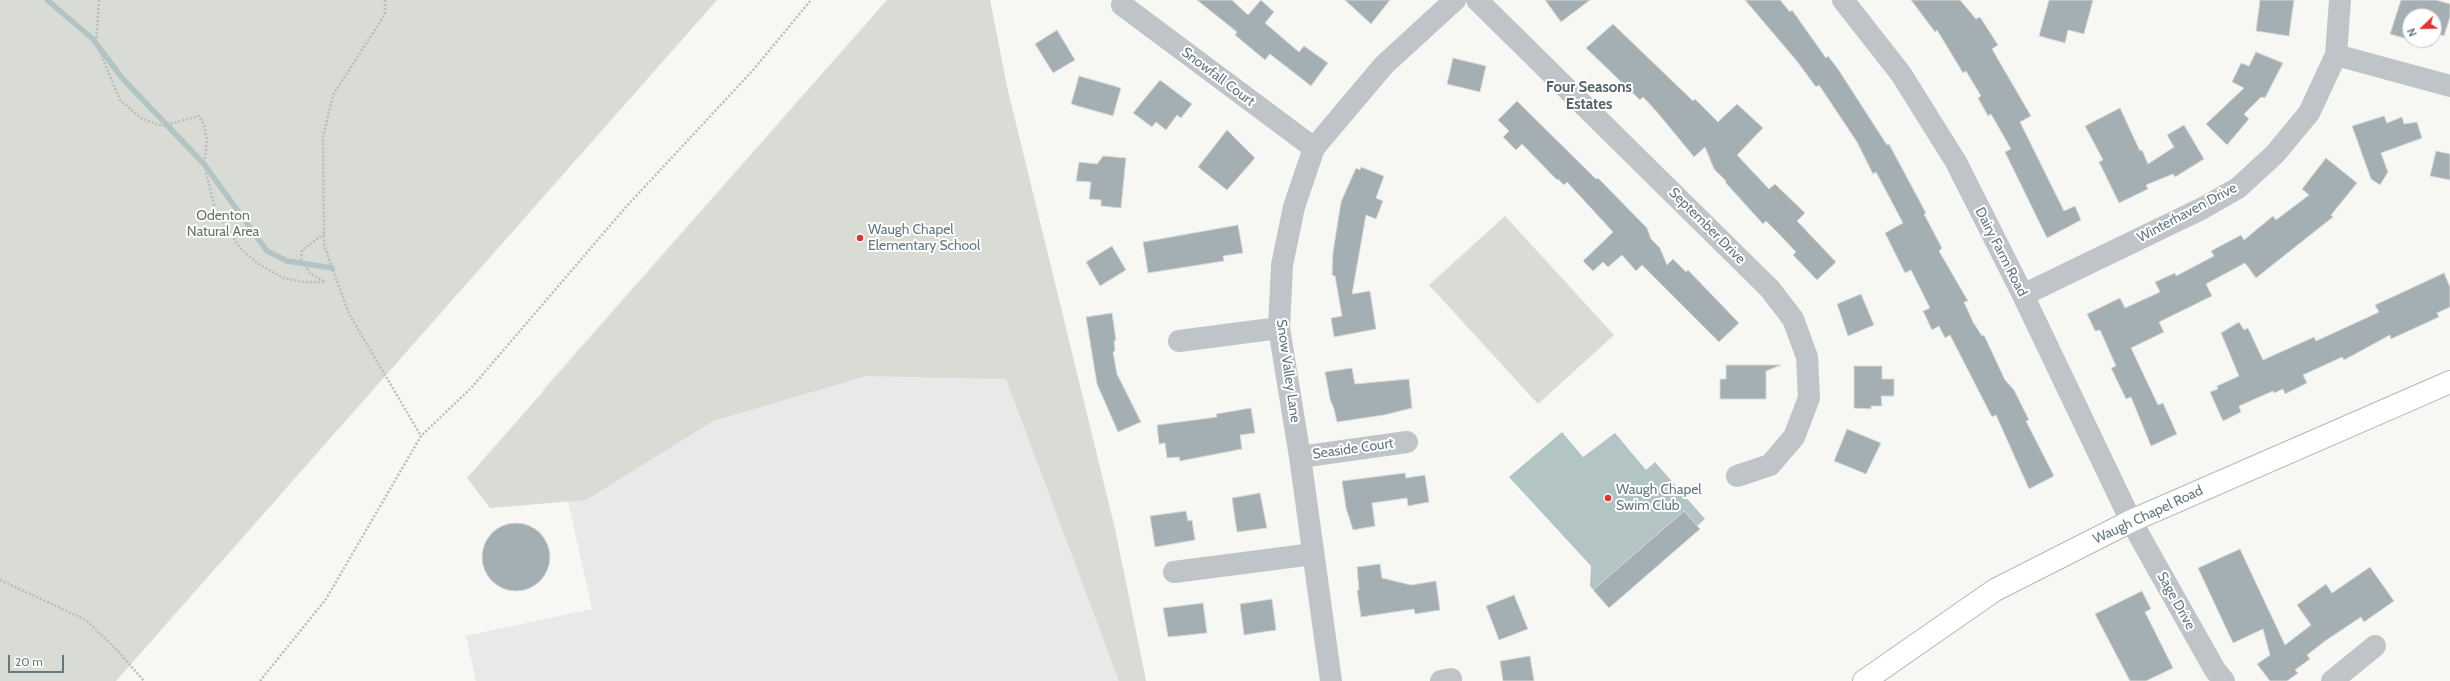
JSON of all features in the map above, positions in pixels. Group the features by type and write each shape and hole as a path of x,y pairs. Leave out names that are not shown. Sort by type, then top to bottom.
{"main road":[{"name":"Waugh Chapel Road","path":"1864,681 1995,590 2131,520 2450,382"}],"street":[{"name":"Snow Valley Lane","path":"1331,681 1300,457 1279,328 1282,265 1294,207 1314,148 1384,65 1455,0"},
{"name":"September Drive","path":"1477,0 1770,289 1793,319 1807,357 1809,398 1794,437 1770,465 1737,476"},
{"name":"Dairy Farm Road","path":"1843,0 1901,74 1956,162 2023,295 2131,520"},
{"name":"Winterhaven Drive","path":"2023,295 2203,208 2238,188 2275,154 2309,112 2336,55 2340,0"},
{"name":"Snowfall Court","path":"1122,5 1314,148"},
{"path":"2336,55 2450,86"},
{"path":"1179,341 1279,328"},
{"name":"Seaside Court","path":"1300,457 1407,442"},
{"name":"Sage Drive","path":"2131,520 2215,670 2224,681"},
{"path":"1174,572 1313,554"},
{"path":"2332,681 2375,646"}],"path":[{"path":"99,0 96,42 120,100 141,118 162,126 199,116 204,125 207,142 204,164 215,209 240,248 257,263 283,278 304,282 325,282 311,274 301,260 302,250 324,234"},
{"path":"385,0 385,14 333,95 323,137 324,246 349,314 421,436"},
{"path":"260,681 326,599 421,436 472,387 625,208 754,69 811,0"},
{"path":"0,580 86,620 116,649 144,681"}],"shaded area":[{"name":"Waugh Chapel Elementary School","path":"887,0 990,0 1007,87 1115,529 1146,681 476,681 466,636 592,609 543,389"},
{"name":"Waugh Chapel Swim Club","path":"1562,432 1583,457 1615,433 1646,470 1655,462 1705,519 1606,604 1590,586 1591,566 1509,477"}],"green space":[{"name":"Odenton Natural Area","path":"0,0 717,0 116,681 0,681"},
{"path":"887,0 990,0 1007,87 1115,529 1146,681 1119,681 1006,379 866,376 713,421 586,500 490,508 467,478"},
{"path":"1505,216 1614,335 1538,404 1429,285"}],"building":[{"path":"1197,0 1232,0 1248,15 1261,0 1274,12 1265,23 1299,52 1304,46 1328,63 1311,86 1270,54 1265,60 1235,35 1237,32"},
{"path":"1345,0 1390,0 1371,24"},
{"path":"1545,0 1590,0 1561,22"},
{"path":"1745,0 1780,0 1790,12 1792,10 1826,58 1828,56 1838,69 1887,145 1889,144 1926,213 1924,214 1942,248 1939,251 1968,301 1964,302 1973,322 1982,336 1984,335 2005,380 2014,390 2029,420 2026,421 2054,476 2029,489 1996,415 1992,417 1950,335 1945,338 1939,326 1932,330 1923,311 1930,308 1911,270 1905,273 1885,233 1903,223 1876,172 1873,174 1857,142 1819,85 1816,87 1796,60"},
{"path":"1911,0 1960,0 1976,19 1980,17 1998,45 1992,49 2031,116 2020,122 2064,211 2075,206 2081,220 2047,238 2005,152 2011,149 1991,114 1988,116 1978,98 1981,96 1966,71 1963,73 1937,30 1935,32"},
{"path":"2049,0 2093,0 2084,34 2068,30 2065,43 2039,36"},
{"path":"2260,0 2294,0 2289,36 2256,31"},
{"path":"2401,0 2436,0 2450,4 2450,17 2444,36 2442,35 2442,8 2402,8 2402,38 2390,34"},
{"path":"1613,24 1693,101 1695,99 1718,122 1737,104 1763,128 1737,155 1769,189 1775,184 1805,213 1797,221 1836,262 1817,280 1793,255 1796,252 1766,221 1763,224 1714,169 1705,147 1694,157 1643,97 1640,100 1586,48"},
{"path":"1057,30 1075,60 1053,73 1035,44"},
{"path":"2256,52 2283,63 2265,98 2261,97 2244,114 2249,119 2227,145 2206,124 2244,88 2232,82 2241,63 2249,66"},
{"path":"1453,58 1486,66 1480,92 1447,84"},
{"path":"1079,76 1121,88 1113,116 1071,104"},
{"path":"1160,80 1192,104 1181,118 1177,115 1166,130 1156,122 1152,127 1133,113"},
{"path":"1517,101 1596,179 1598,178 1647,228 1651,239 1660,248 1667,265 1673,259 1686,272 1688,270 1739,323 1719,342 1642,265 1636,271 1622,255 1608,267 1603,262 1593,271 1583,261 1613,232 1567,182 1564,185 1558,179 1557,180 1522,144 1516,150 1503,137 1509,131 1498,120"},
{"path":"2120,108 2140,151 2142,150 2148,164 2174,147 2167,135 2184,125 2204,159 2175,177 2173,174 2146,185 2148,189 2119,203 2099,162 2103,160 2085,126"},
{"path":"2384,116 2387,123 2402,117 2404,124 2417,122 2422,138 2381,153 2388,172 2380,185 2371,179 2352,126"},
{"path":"1227,130 1255,158 1227,190 1198,167"},
{"path":"2436,151 2450,154 2450,180 2430,176"},
{"path":"1103,156 1126,158 1121,208 1101,206 1101,200 1089,199 1091,182 1076,181 1079,162 1097,164"},
{"path":"2326,158 2357,183 2331,215 2333,217 2256,278 2245,263 2206,284 2212,296 2159,322 2164,332 2131,348 2158,405 2163,403 2177,434 2151,446 2131,397 2126,399 2111,368 2116,366 2100,330 2095,331 2087,314 2120,298 2125,308 2160,292 2155,282 2175,273 2176,276 2214,256 2211,251 2241,235 2244,240 2273,216 2276,220 2309,195 2302,189"},
{"path":"1361,167 1384,176 1376,198 1383,201 1376,219 1366,215 1352,294 1370,291 1376,329 1334,337 1331,318 1342,316 1335,276 1332,275 1333,252 1341,202 1356,168 1360,170"},
{"path":"1238,225 1243,253 1223,256 1224,261 1148,273 1143,242"},
{"path":"1112,246 1126,270 1100,286 1086,262"},
{"path":"2444,273 2450,287 2450,307 2437,313 2439,317 2391,339 2390,335 2344,360 2342,357 2303,375 2307,383 2285,394 2283,389 2274,393 2273,391 2239,406 2241,412 2223,421 2210,392 2218,389 2217,386 2239,376 2221,333 2239,322 2244,330 2248,328 2263,360 2314,337 2316,341 2379,312 2375,305"},
{"path":"1861,294 1874,325 1848,336 1837,304"},
{"path":"1112,313 1116,340 1114,341 1115,351 1113,352 1117,374 1141,422 1118,432 1097,384 1086,317"},
{"path":"1726,365 1781,365 1766,371 1766,399 1720,399 1720,379 1726,379"},
{"path":"1854,366 1882,366 1882,379 1894,379 1894,396 1881,396 1882,406 1871,406 1871,409 1854,408"},
{"path":"1352,368 1355,384 1409,379 1412,408 1384,415 1337,422 1330,399 1325,372"},
{"path":"1251,408 1255,433 1240,435 1242,449 1180,461 1179,457 1167,458 1165,443 1159,444 1157,425 1217,417 1216,414"},
{"path":"1847,429 1881,443 1866,474 1834,461"},
{"path":"1405,473 1406,478 1425,475 1429,502 1408,506 1407,498 1372,503 1375,526 1353,530 1346,508 1342,481"},
{"path":"1260,493 1267,528 1237,532 1232,498"},
{"path":"1186,511 1188,521 1192,520 1195,540 1155,547 1150,516"},
{"path":"1684,511 1700,529 1609,608 1593,590"},
{"path":"516,523 529,526 540,533 547,544 550,557 547,570 540,581 529,588 516,591 503,588 492,581 485,570 482,557 485,544 492,533 503,526"},
{"path":"2240,549 2285,645 2311,625 2297,605 2326,584 2332,593 2370,567 2394,601 2364,622 2361,617 2325,641 2307,655 2310,659 2295,670 2298,673 2287,681 2270,681 2257,664 2270,655 2263,629 2233,643 2198,568"},
{"path":"1380,564 1382,578 1411,585 1436,581 1440,610 1415,614 1414,609 1361,617 1357,590 1359,590 1357,567"},
{"path":"2142,591 2151,609 2145,612 2173,668 2146,681 2130,681 2095,614"},
{"path":"1514,595 1528,629 1499,640 1486,606"},
{"path":"1272,599 1276,630 1244,635 1240,604"},
{"path":"1203,603 1207,633 1168,637 1163,608"},
{"path":"1530,656 1534,681 1503,681 1500,661"}],"waterway":[{"path":"47,0 93,39 122,78 204,164 267,251 287,261 332,268"}],"place":[{"name":"Waugh Chapel Elementary School","path":"860,238"},
{"name":"Waugh Chapel Swim Club","path":"1608,498"}],"district":[{"name":"Four Seasons Estates","path":"1589,96"}]}
